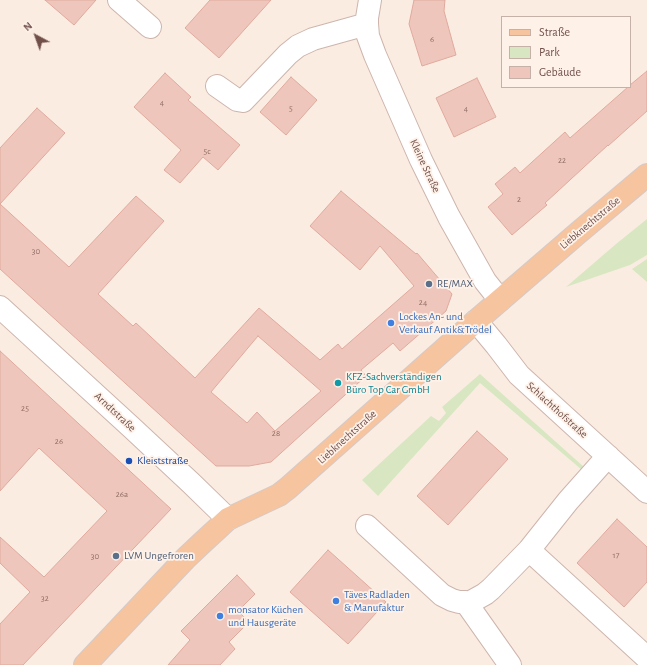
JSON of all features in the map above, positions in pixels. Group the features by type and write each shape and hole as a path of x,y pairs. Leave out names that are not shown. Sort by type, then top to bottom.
{"main road":[{"name":"Liebknechtstraße","path":"84,665 186,558 228,519 278,495 288,488 500,300 647,175"}],"street":[{"path":"119,0 150,27"},
{"name":"Kleine Straße","path":"370,0 367,24 368,36 374,54 448,218 485,280 500,300"},
{"path":"217,86 237,100 243,101 288,54 298,46 313,39 367,24"},
{"name":"Arndtstraße","path":"0,307 131,427 228,519"},
{"name":"Schlachthofstraße","path":"476,321 519,375 647,492"},
{"path":"467,604 485,594 528,550 568,501 608,456"},
{"path":"367,526 442,595 452,600 466,602 510,665"},
{"path":"528,550 647,658"}],"green space":[{"path":"647,219 647,255 630,265 566,287 616,244"},
{"path":"647,259 647,282 632,269"},
{"path":"480,374 584,467 582,470 480,383 378,496 362,480 431,416 439,421 446,413 442,407"}],"building":[{"path":"45,0 96,0 74,25"},
{"path":"210,0 271,0 219,58 185,28"},
{"path":"414,0 445,0 444,11 456,55 422,66 409,24"},
{"path":"647,71 647,111 545,203 547,205 512,235 488,207 503,194 495,184 515,167 520,173 565,132 570,138 627,88 631,88 631,84"},
{"path":"165,73 191,97 188,100 240,145 218,170 203,157 180,183 164,170 181,150 134,107"},
{"path":"291,77 317,100 286,135 260,112"},
{"path":"477,78 496,117 454,137 436,98"},
{"path":"37,108 65,133 0,204 0,148"},
{"path":"341,191 416,254 417,253 452,294 446,311 400,351 393,343 361,370 366,376 271,462 249,466 216,466 0,269 0,204 69,267 136,196 164,221 98,294 133,326 136,323 195,378 259,308 320,360 338,344 342,349 414,286 380,246 360,270 310,226","holes":["258,336 321,391 275,431 257,412 247,423 211,392"]},
{"path":"0,351 171,509 23,665 0,665 0,624 30,592 0,563 0,537 44,577 107,511 39,448 0,491"},
{"path":"477,431 508,459 448,525 417,496"},
{"path":"617,519 647,547 647,582 624,607 577,563"},
{"path":"328,550 386,602 348,644 290,592"},
{"name":"monsator Küchen und Hausgeräte","path":"237,575 255,594 238,611 249,622 229,642 235,649 220,665 168,665 190,640 181,631"}],"place":[{"name":"RE/MAX","path":"429,284"},
{"name":"Lockes An- und Verkauf Antik&Trödel","path":"391,323"},
{"name":"KFZ-Sachverständigen Büro Top Car GmbH","path":"338,383"},
{"name":"Kleiststraße","path":"129,461"},
{"name":"LVM Ungefroren","path":"116,556"},
{"name":"Täves Radladen & Manufaktur","path":"336,601"},
{"name":"monsator Küchen und Hausgeräte","path":"220,616"}]}
